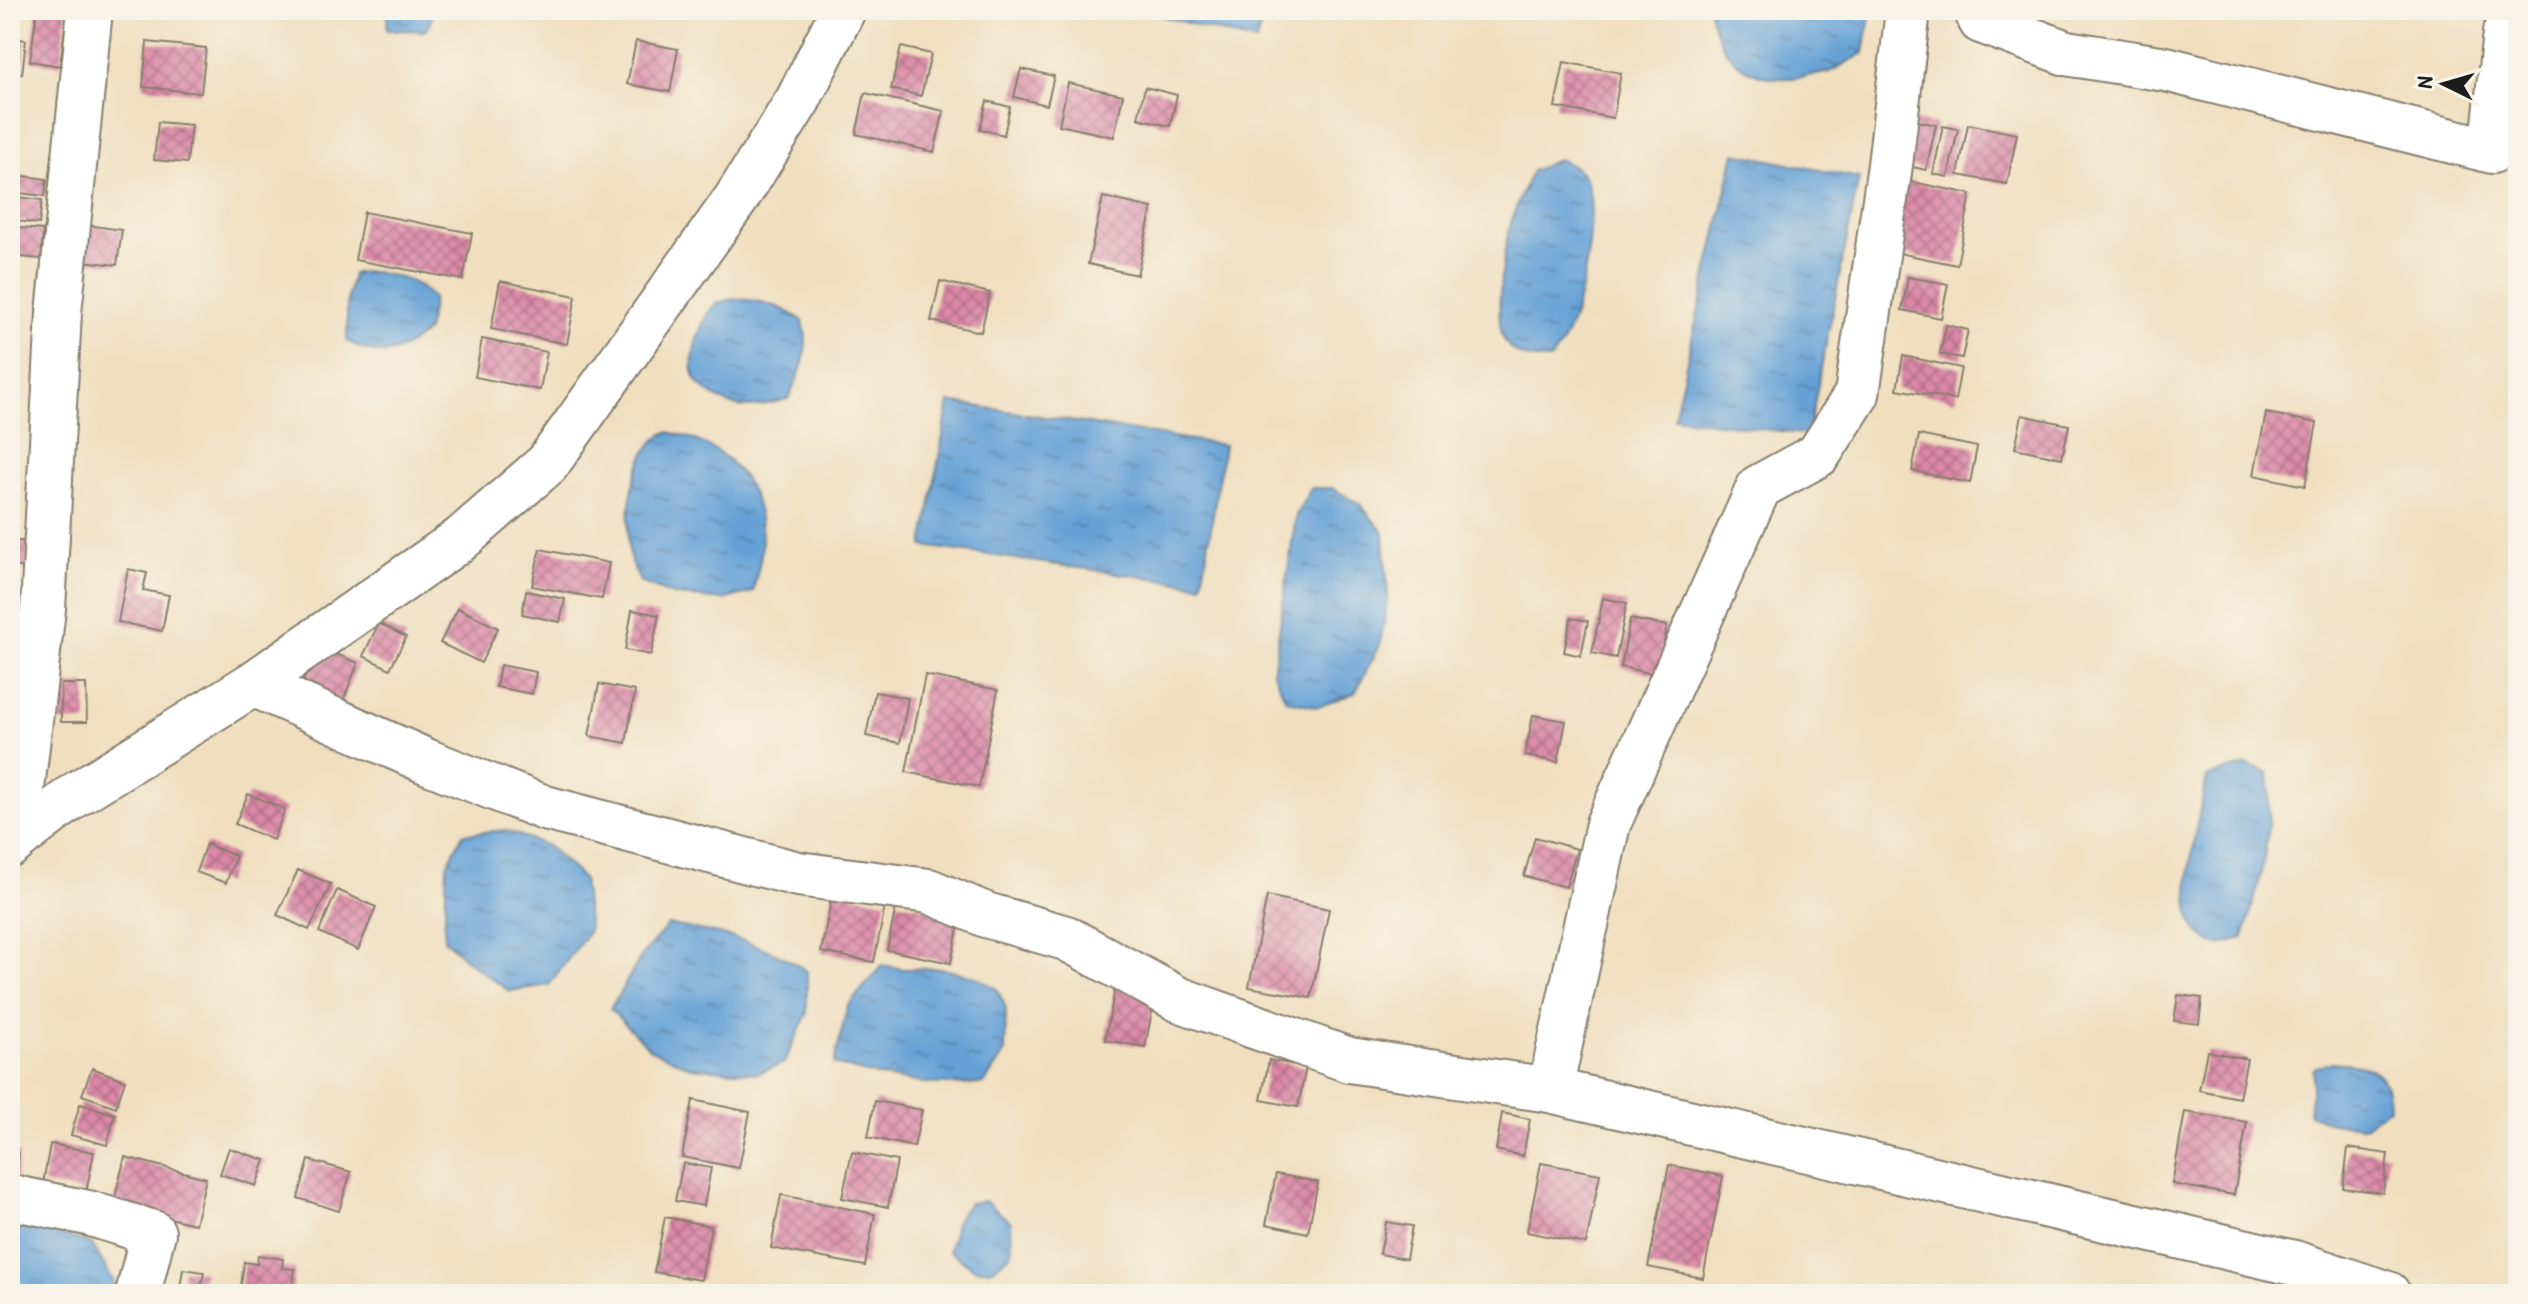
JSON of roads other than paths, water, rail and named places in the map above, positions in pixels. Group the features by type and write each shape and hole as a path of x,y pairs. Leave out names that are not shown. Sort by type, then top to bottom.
{"street":[{"path":"13,843 43,609 59,313 90,10"},
{"path":"13,843 75,795 253,684 461,539 547,464 736,199 798,100 843,10"},
{"path":"1550,1090 1608,824 1759,487 1818,455 1857,394 1890,165 1908,10"},
{"path":"1976,10 1981,21 2066,53 2166,69 2492,151 2505,33 2517,10"},
{"path":"253,684 426,761 545,808 798,874 929,891 986,915 1066,938 1178,999 1349,1060 1550,1090 2294,1263 2388,1294"},
{"path":"10,1197 88,1213 153,1233 138,1294"}],"water":[{"path":"388,10 433,11 429,27 424,31 387,30"},
{"path":"1140,10 1264,10 1256,42"},
{"path":"1709,10 1871,10 1864,53 1828,72 1788,78 1771,77 1742,67 1722,44"},
{"path":"1735,153 1859,178 1808,435 1674,417"},
{"path":"1559,159 1572,165 1585,178 1591,217 1577,306 1561,345 1550,360 1526,357 1510,348 1502,333 1499,305 1507,241 1519,200 1532,171"},
{"path":"374,272 414,283 433,299 427,331 398,350 380,353 347,341 347,300 353,273"},
{"path":"732,299 770,304 803,321 806,342 803,361 788,399 754,406 733,405 710,393 696,380 693,359 701,328 715,305"},
{"path":"949,402 1224,445 1202,585 923,546"},
{"path":"668,432 689,438 723,456 748,484 760,521 762,543 753,592 723,600 673,595 640,582 631,561 628,543 633,487 646,452 655,440"},
{"path":"1311,488 1332,488 1360,504 1384,533 1388,600 1380,645 1355,693 1318,707 1286,700 1273,672 1296,515"},
{"path":"2247,765 2268,773 2269,815 2264,857 2243,938 2218,945 2197,931 2191,917 2188,899 2191,856 2207,777"},
{"path":"506,830 548,846 583,879 589,931 549,985 509,991 466,960 444,939 447,865 463,834"},
{"path":"668,925 740,940 775,953 807,971 807,1014 784,1063 758,1073 690,1067 651,1050 610,1009 642,955"},
{"path":"882,965 903,969 940,968 976,977 997,989 1006,1008 1005,1052 984,1084 908,1081 834,1064 847,1007"},
{"path":"2332,1062 2373,1070 2385,1083 2389,1107 2364,1126 2331,1123 2309,1114 2314,1068"},
{"path":"985,1201 1011,1222 1012,1253 993,1269 975,1269 949,1251 957,1219 969,1203"},
{"path":"10,1218 92,1244 114,1282 109,1294 10,1294"}]}
